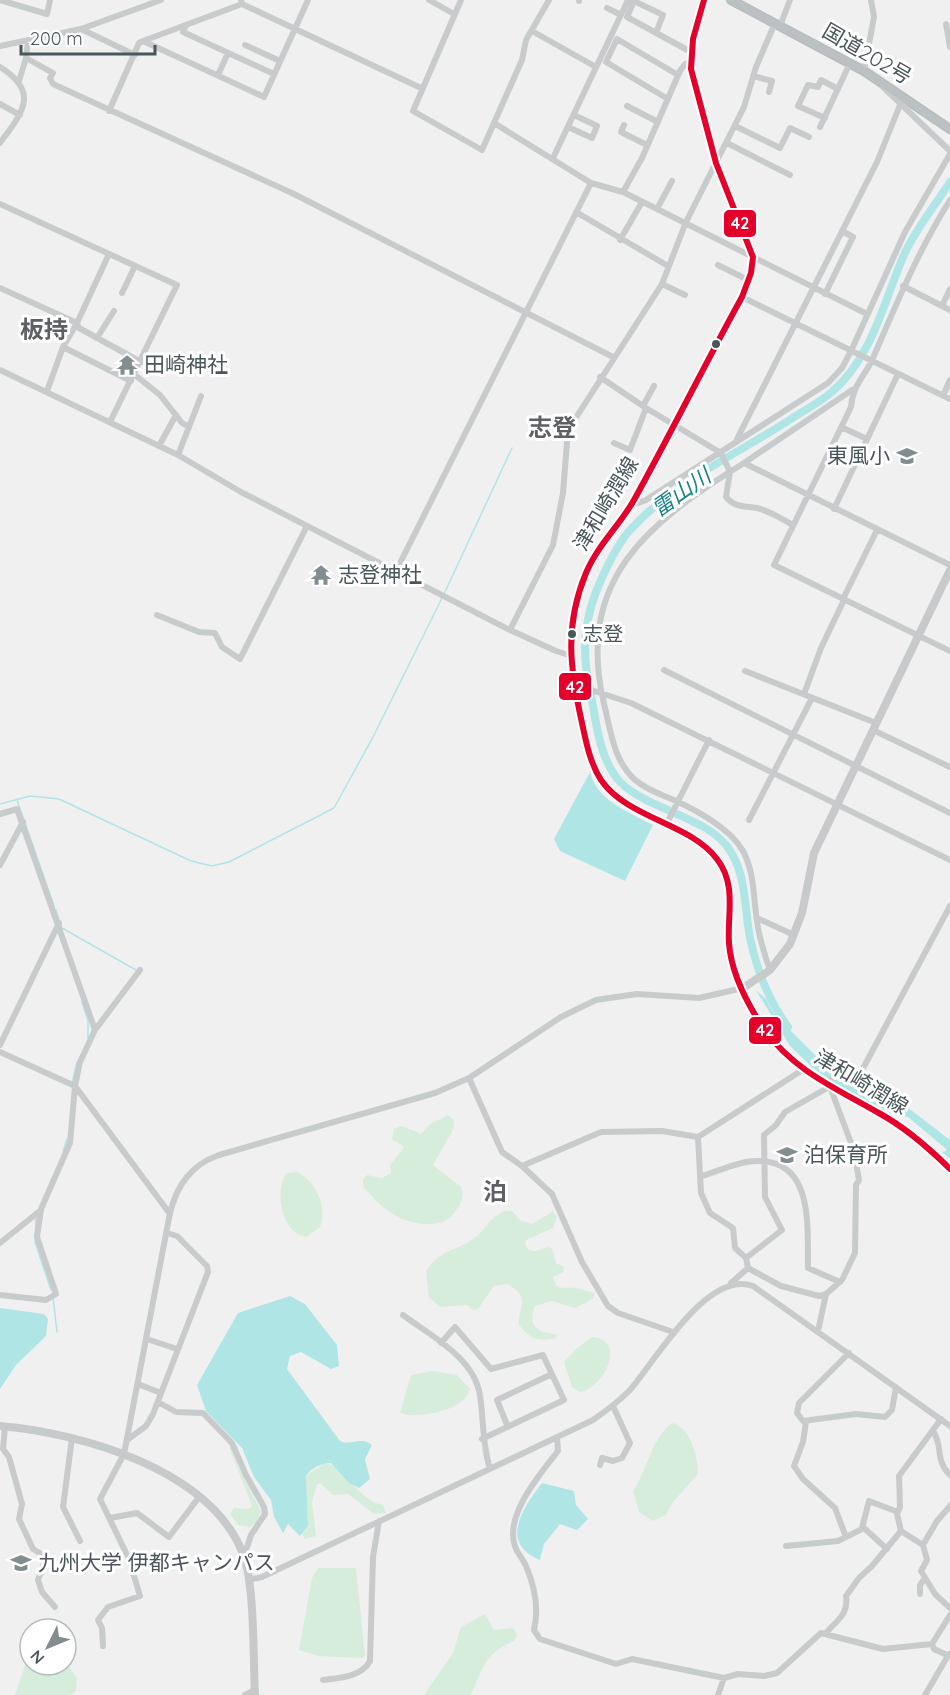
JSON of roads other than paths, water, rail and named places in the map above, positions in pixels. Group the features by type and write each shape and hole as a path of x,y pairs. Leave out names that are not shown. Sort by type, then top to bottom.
{"highway":[{"name":"国道202号","path":"730,0 885,83 950,129"}],"main road":[{"path":"705,0 695,27 691,52 693,80 716,163 753,256"},
{"name":"津和崎潤線","path":"753,256 742,297 634,501 586,572 577,600 569,655 573,684 589,751 601,780 623,801 705,847 720,862 729,884 732,904 729,929 732,959 747,986 764,1028 804,1069 906,1130 950,1169"},
{"path":"747,986 768,971 786,951 794,935 802,914 810,863 950,570"},
{"path":"2,1426 72,1438 124,1454 199,1497 222,1515 244,1556 249,1580 255,1692"}],"street":[{"path":"0,0 46,14 50,0"},
{"path":"0,46 81,29 161,0"},
{"path":"143,41 264,97 308,0"},
{"path":"429,0 454,14"},
{"path":"461,0 413,111 482,150 522,60 526,40 546,1"},
{"path":"553,158 628,0"},
{"path":"510,630 553,545 563,493 568,430 662,284 686,222 735,126 753,76 790,0"},
{"path":"864,71 874,17 872,0"},
{"path":"656,33 663,15 634,1 627,17 656,33 691,52"},
{"path":"109,111 143,41 241,2 421,88"},
{"path":"607,8 621,15"},
{"path":"946,24 950,47"},
{"path":"186,25 183,32 274,74"},
{"path":"81,29 135,56"},
{"path":"532,31 596,67"},
{"path":"668,99 606,62 617,39 678,75"},
{"path":"20,81 28,41"},
{"path":"244,45 280,62"},
{"path":"218,75 228,53"},
{"path":"26,58 53,73 50,78 53,84 294,194 525,310 613,357"},
{"path":"623,192 647,146 678,75 685,64 691,62"},
{"path":"820,127 850,63"},
{"path":"0,67 20,81 24,91 20,115 0,143"},
{"path":"753,76 772,81 769,92"},
{"path":"825,118 798,106 808,85 818,87 821,80 838,89"},
{"path":"634,501 638,503 646,500 721,454 736,440 828,383 842,368 905,232 950,153 883,87 885,83"},
{"path":"0,104 20,115"},
{"path":"736,440 877,162 900,105"},
{"path":"627,106 658,122"},
{"path":"568,127 592,138 597,126 574,115"},
{"path":"494,123 591,183 623,192 867,314"},
{"path":"624,125 621,132 647,146"},
{"path":"735,126 780,148 790,128 810,137"},
{"path":"727,143 790,175"},
{"path":"657,209 672,181"},
{"path":"396,571 525,310 591,183"},
{"path":"768,971 756,918 754,879 742,850 722,828 678,802 643,786 620,763 601,691 596,651 600,610 627,559 650,530 668,514 852,390 872,361 924,242 950,200"},
{"path":"620,240 642,202"},
{"path":"0,204 177,285 141,363 110,422"},
{"path":"576,212 620,240 669,266"},
{"path":"825,294 853,237 842,231"},
{"path":"47,391 63,347 77,323 109,254"},
{"path":"718,265 748,280"},
{"path":"122,293 135,266"},
{"path":"662,284 685,295"},
{"path":"903,286 950,310"},
{"path":"0,288 77,323 79,328 141,363"},
{"path":"942,306 950,289"},
{"path":"742,297 950,399"},
{"path":"98,338 114,311"},
{"path":"63,347 133,378 160,395 189,427"},
{"path":"0,370 178,455 307,526 510,630 569,655"},
{"path":"834,509 898,374"},
{"path":"600,377 721,454 730,471 726,497 730,502 743,508 757,508 793,525"},
{"path":"943,396 950,380"},
{"path":"614,443 630,450 654,386"},
{"path":"852,390 851,407 774,565 950,651"},
{"path":"178,455 201,396"},
{"path":"159,446 176,415"},
{"path":"841,427 867,439"},
{"path":"744,463 950,565"},
{"path":"157,615 199,632 215,633 222,647 240,659 307,526"},
{"path":"804,694 843,599 877,530"},
{"path":"664,670 950,813"},
{"path":"745,671 804,694 874,726 950,767"},
{"path":"573,684 601,691 709,740 950,860"},
{"path":"749,820 812,698"},
{"path":"666,825 709,740"},
{"path":"0,814 16,809 32,844 57,925 95,1030"},
{"path":"0,864 21,824"},
{"path":"746,1258 782,1230 765,1197 764,1135 776,1125 785,1112 829,1086 839,1064 860,1074 950,906"},
{"path":"756,918 794,935"},
{"path":"0,1045 57,925"},
{"path":"0,1295 46,1300 56,1294 37,1237 41,1209 70,1143 73,1085 80,1062 95,1030 139,972"},
{"path":"103,1646 102,1628 98,1620 108,1607 140,1596 129,1558 100,1496 124,1454 170,1214 181,1183 204,1161 422,1097 469,1078 561,1017 596,1000 637,994 706,997 747,986"},
{"path":"0,1052 73,1085 170,1214"},
{"path":"522,1166 601,1132 662,1131 698,1137 804,1069"},
{"path":"469,1078 502,1152 522,1166 552,1194 582,1262 609,1306 618,1313 673,1332"},
{"path":"698,1137 698,1159 702,1176 701,1192 708,1211 733,1228 735,1248 746,1258 748,1268 778,1285 819,1296 826,1294 840,1282 856,1246 856,1185 859,1180 854,1151 829,1086"},
{"path":"702,1176 750,1162 764,1161 785,1169 793,1176 803,1192 808,1268 840,1282"},
{"path":"0,1243 41,1209"},
{"path":"127,1440 146,1426 158,1402 208,1269 177,1236 167,1233"},
{"path":"249,1580 262,1577 557,1438 613,1406 633,1385 673,1332 719,1290 730,1284 748,1268"},
{"path":"730,1284 746,1283 753,1286 950,1426"},
{"path":"818,1331 826,1294"},
{"path":"403,1315 465,1363 477,1383 482,1439 490,1469"},
{"path":"441,1343 453,1327 489,1369 543,1355 564,1400 482,1439"},
{"path":"147,1339 177,1349"},
{"path":"806,1422 797,1413 799,1403 849,1353"},
{"path":"507,1427 497,1400 552,1374"},
{"path":"138,1384 161,1393"},
{"path":"806,1422 856,1414 885,1417 892,1410 896,1388"},
{"path":"158,1402 176,1412 202,1413 237,1451 246,1475 264,1507 265,1514 251,1535 244,1556"},
{"path":"600,1465 602,1458 613,1461 622,1458 630,1443 613,1406"},
{"path":"826,1633 845,1613 848,1607 846,1596 859,1578 901,1531 898,1512 900,1507 899,1476 941,1419"},
{"path":"806,1422 803,1442 794,1466 803,1479 835,1508 846,1537"},
{"path":"2,1426 3,1449 9,1457 22,1504 19,1519 33,1549 43,1555 44,1563 38,1580 42,1592 56,1607"},
{"path":"933,1431 938,1438 941,1467 950,1475"},
{"path":"72,1438 63,1507 80,1541"},
{"path":"557,1438 558,1451 530,1488 514,1530 515,1548 526,1567 535,1594 537,1617 534,1630 537,1637 616,1664 632,1659 724,1678 738,1674 764,1676 777,1672 786,1667 811,1640 821,1633 854,1644 882,1649 932,1644"},
{"path":"110,1518 136,1513 169,1538 199,1497"},
{"path":"862,1528 869,1501 898,1512"},
{"path":"922,1545 937,1521 950,1506"},
{"path":"323,1680 343,1678 364,1670 370,1661 373,1557 380,1521"},
{"path":"786,1546 838,1541 862,1528 869,1530 887,1549"},
{"path":"901,1531 922,1545 927,1560 921,1571 935,1594 949,1606"},
{"path":"920,1594 920,1585 925,1578"},
{"path":"932,1644 950,1615"},
{"path":"925,1695 942,1670 949,1654 934,1648 932,1644"},
{"path":"942,1670 950,1673"},
{"path":"718,1695 724,1678"},
{"path":"245,1695 255,1692"}],"water":[{"path":"590,772 593,782 607,798 653,825 625,881 560,851 554,839"},
{"path":"756,990 766,999 774,1014 824,1064 911,1110 950,1140 950,1159 942,1152 946,1149 908,1117 894,1115 838,1086 813,1068 790,1046"},
{"path":"290,1296 305,1304 337,1345 339,1366 331,1369 301,1352 290,1356 287,1369 340,1441 364,1441 372,1445 365,1459 370,1479 359,1488 349,1483 331,1463 320,1465 308,1473 306,1476 308,1526 300,1536 288,1524 283,1533 274,1517 271,1500 254,1477 242,1448 206,1411 197,1385 238,1313"},
{"path":"0,1308 44,1314 48,1319 46,1336 16,1365 0,1389"},
{"path":"542,1483 574,1491 576,1505 588,1519 577,1530 560,1524 544,1544 540,1560 527,1553 517,1535 522,1514"}],"waterway":[{"name":"雷山川","path":"788,1027 769,996 756,962 750,938 744,890 733,855 726,845 702,826 654,804 626,787 610,768 599,735 587,676 585,648 588,621 595,594 614,553 626,534 648,512 708,469 822,399 846,378 858,362 876,328 909,245 950,182"},
{"path":"444,594 512,448"},
{"path":"0,804 30,796 59,799 191,861 212,866 229,862 334,808 373,737 442,598"},
{"path":"17,800 54,906"},
{"path":"56,910 59,920"},
{"path":"61,925 62,928 136,970"},
{"path":"82,1002 88,1021 88,1038"},
{"path":"72,1083 77,1062"},
{"path":"63,1151 67,1139"},
{"path":"36,1217 35,1242 51,1290"},
{"path":"53,1297 57,1332"}],"place":[{"name":"田崎神社","path":"127,365"},
{"name":"東風小","path":"907,456"},
{"name":"志登神社","path":"321,575"},
{"name":"志登","path":"572,634"},
{"name":"泊保育所","path":"787,1155"},
{"name":"九州大学 伊都キャンパス","path":"21,1563"}],"district":[{"name":"板持","path":"44,330"},
{"name":"志登","path":"552,428"},
{"name":"泊","path":"495,1192"}]}
